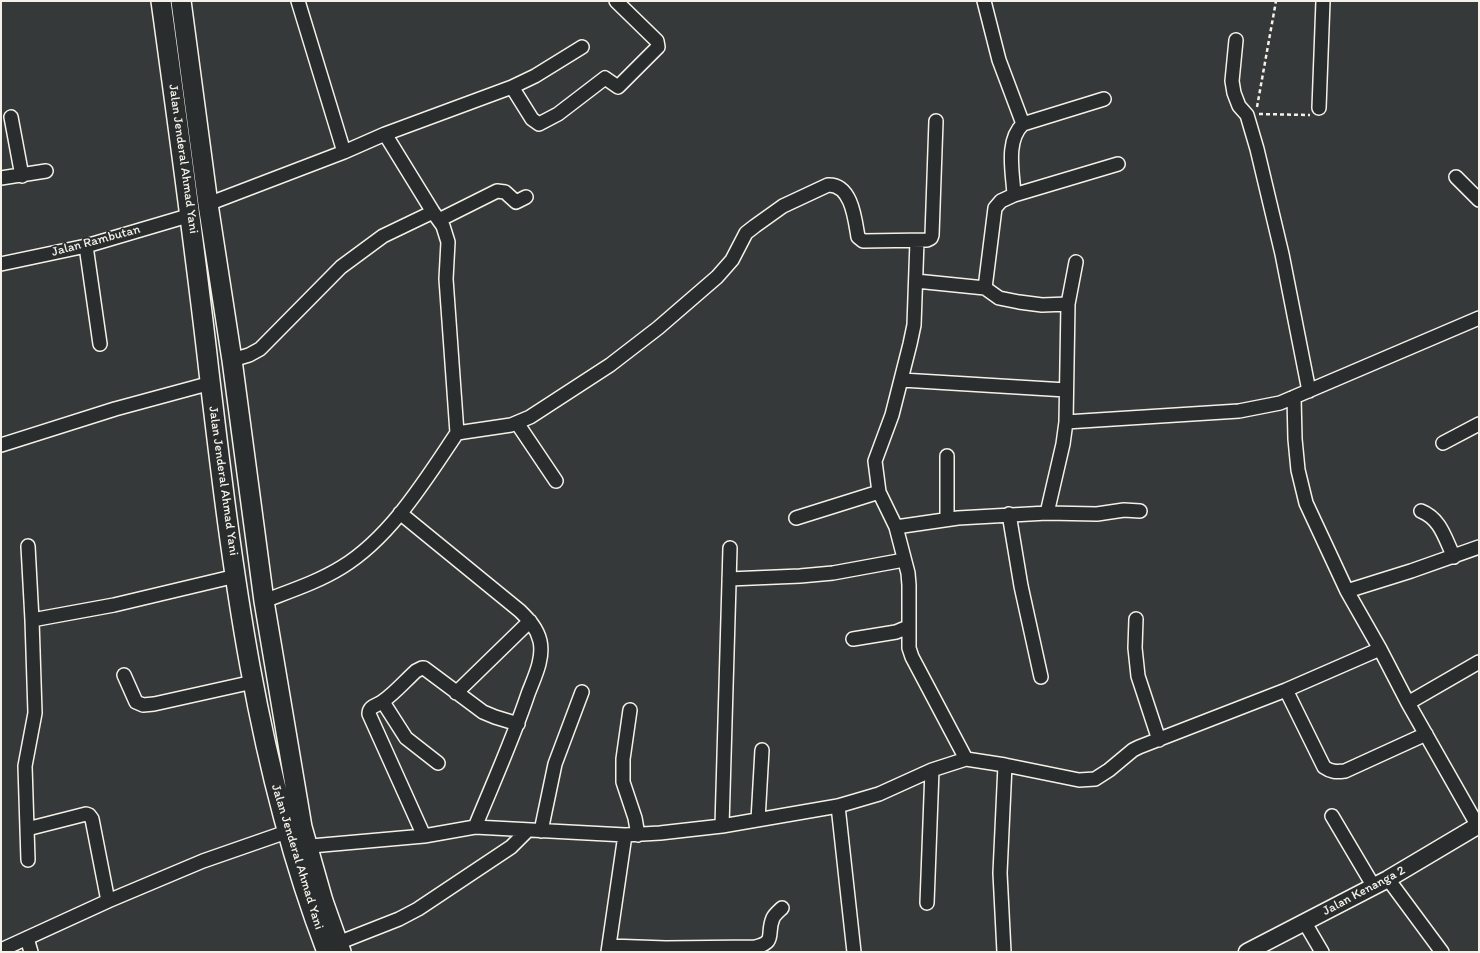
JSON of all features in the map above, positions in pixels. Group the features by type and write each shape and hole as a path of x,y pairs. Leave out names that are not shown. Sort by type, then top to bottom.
{"highway":[{"name":"Jalan Jenderal Ahmad Yani","path":"162,1 191,215 218,449 236,576 255,689 277,795 294,829 300,847 311,910 335,949"},
{"name":"Jalan Jenderal Ahmad Yani","path":"181,1 208,204 232,360 264,602 279,691 294,829"},
{"path":"255,689 279,691"}],"main road":[{"name":"Jalan Kenanga 2","path":"1247,952 1388,880 1479,826"}],"street":[{"path":"298,1 344,152"},
{"path":"516,85 532,119 539,124 558,114 605,78 618,87 658,47 659,44 616,1"},
{"path":"984,1 999,60 1023,124"},
{"path":"1319,108 1323,1"},
{"path":"1236,40 1232,81 1234,93 1239,106 1247,115 1257,148 1282,254 1309,391"},
{"path":"208,204 344,152 385,134 516,85 582,47"},
{"path":"1014,195 1012,146 1018,130 1023,124 1104,100"},
{"path":"11,117 22,176"},
{"path":"457,432 496,428 530,417 610,365 658,328 717,277 732,260 746,233 783,206 828,185 834,185 840,188 850,202 858,237 863,241 917,241 931,238 936,121"},
{"path":"264,602 343,567 370,546 419,490 457,432 446,279 448,242 443,226 385,134"},
{"path":"985,288 995,208 1001,201 1014,195 1118,164"},
{"path":"1,178 22,176 46,170"},
{"path":"1456,177 1479,200"},
{"path":"232,360 249,355 260,349 334,272 383,236 497,191 506,192 516,202 526,197"},
{"name":"Jalan Rambutan","path":"1,264 86,246 191,215"},
{"path":"917,241 914,325 902,380 887,432 878,450 875,461 879,492 896,527 909,585 909,648 912,657 966,759"},
{"path":"86,246 100,344"},
{"path":"1047,513 1063,444 1066,422 1068,304 1076,262"},
{"path":"916,281 985,288 999,298 1019,302 1042,305 1068,304"},
{"path":"1066,422 1238,411 1280,403 1479,318"},
{"path":"902,380 1066,390"},
{"path":"1,445 115,409 211,383"},
{"path":"1294,397 1294,439 1298,470 1306,503 1347,591 1380,649 1408,703 1479,826"},
{"path":"517,422 556,481"},
{"path":"1443,443 1479,424"},
{"path":"947,456 947,519"},
{"path":"796,518 879,492"},
{"path":"896,527 947,519 1009,514 1097,514 1124,510 1140,511"},
{"path":"1421,511 1429,514 1438,522 1454,557"},
{"path":"400,513 520,611 530,621 540,641 538,665 518,724 475,827"},
{"path":"1009,514 1021,586 1041,677"},
{"path":"28,546 35,713 26,766 28,860"},
{"path":"1347,591 1454,557 1479,547"},
{"path":"722,826 730,548"},
{"path":"729,579 833,573 904,560"},
{"path":"32,620 114,606 236,576"},
{"path":"1136,619 1135,648 1138,676 1159,740"},
{"path":"456,692 530,621"},
{"path":"853,639 892,633 908,627"},
{"path":"300,847 424,836 475,827 638,835 722,826 838,806 879,794 932,770 966,759 1005,765 1058,777 1079,780 1095,779 1109,770 1133,750 1286,690 1380,649"},
{"path":"1408,703 1479,662"},
{"path":"424,836 369,714 369,710 383,702 416,671 422,668 428,670 489,715 518,724"},
{"path":"124,675 136,702 143,704 154,704 255,689"},
{"path":"1286,690 1324,767 1330,771 1345,771 1426,734"},
{"path":"335,949 399,919 418,908 511,847 534,830 582,692"},
{"path":"383,702 406,738 438,763"},
{"path":"630,710 623,759 623,782 635,818 638,835"},
{"path":"758,820 762,750"},
{"path":"1001,951 1000,873 1005,765"},
{"path":"928,903 932,770"},
{"path":"838,806 854,952"},
{"path":"27,829 86,814 89,815 92,819 108,901"},
{"path":"1332,816 1374,887"},
{"path":"1,950 108,901 203,861 294,829"},
{"path":"625,835 608,949 667,950 755,947 765,945 769,940 774,917 782,908"},
{"path":"1388,880 1442,952"},
{"path":"1305,922 1322,952"},
{"path":"27,938 31,952"}],"path":[{"path":"1276,1 1256,114 1309,116 1317,113 1319,108"}]}
